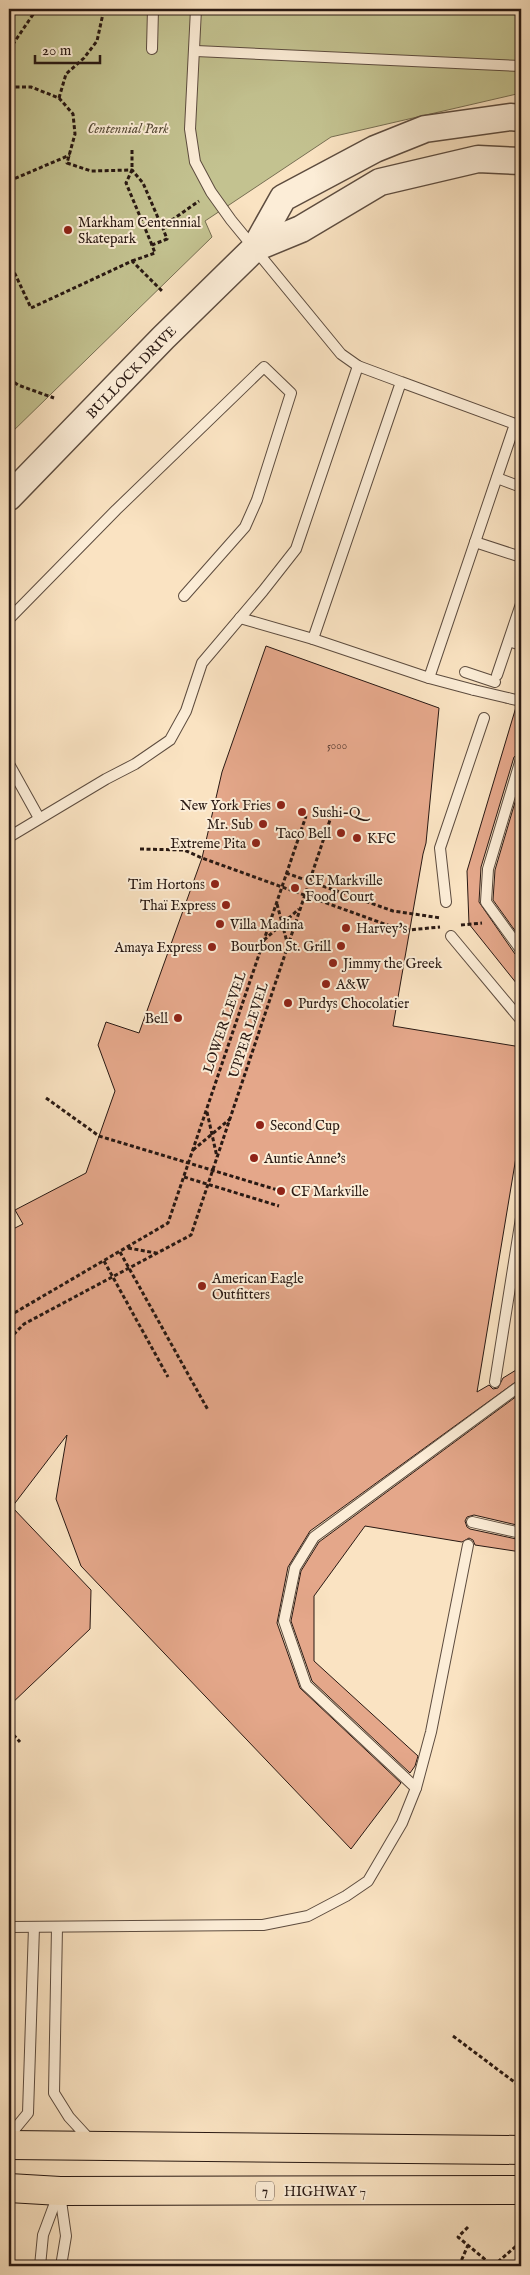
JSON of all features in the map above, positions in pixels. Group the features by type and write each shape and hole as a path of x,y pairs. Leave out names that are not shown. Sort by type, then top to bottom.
{"main road":[{"path":"9,2145 521,2150"},
{"name":"HIGHWAY 7","path":"9,2188 60,2191 521,2190"}],"street":[{"name":"BULLOCK DRIVE","path":"9,497 163,338 255,248 283,198 375,149 425,129 510,117 521,118"},
{"name":"BULLOCK DRIVE","path":"255,248 301,228 380,182 478,159 521,161"}],"lane":[{"path":"152,49 153,9"},
{"path":"196,9 196,51 190,129 195,162 211,192 341,354 358,366 518,425 497,478 429,678"},
{"path":"196,51 521,66"},
{"path":"9,837 134,764 170,740 186,710 202,663 296,549 358,366"},
{"path":"9,619 116,510 264,367 291,393 257,500 245,526 184,596"},
{"path":"313,639 401,382"},
{"path":"497,478 521,487"},
{"path":"475,542 521,557"},
{"path":"465,672 496,679 521,604"},
{"path":"240,618 313,639 429,678 521,701"},
{"path":"509,640 521,645"},
{"path":"446,902 440,848 484,718"},
{"path":"521,759 488,869 486,902 521,950"},
{"path":"9,764 39,818"},
{"path":"451,936 521,1020"},
{"path":"495,1382 521,1218"},
{"path":"416,1788 306,1685 284,1621 295,1568 314,1538 521,1385"},
{"path":"472,1522 521,1533"},
{"path":"9,1927 263,1925 308,1916 346,1896 368,1881 402,1823 416,1788 431,1732 468,1545"},
{"path":"9,2136 28,2113 34,1927"},
{"path":"57,1927 54,2093 69,2118 95,2145"},
{"path":"40,2266 43,2235 60,2191"},
{"path":"60,2191 66,2236 61,2266"}],"path":[{"path":"30,9 34,14"},
{"path":"9,50 34,14 47,9"},
{"path":"59,98 66,74 84,58 97,41 104,9"},
{"path":"9,88 31,87 59,98 73,114 75,134 67,163 91,171 132,170"},
{"path":"9,261 30,308 132,261 155,253 126,183 132,170 132,150"},
{"path":"9,181 70,155"},
{"path":"132,170 143,183 167,239 152,245"},
{"path":"161,224 162,227 211,192"},
{"path":"132,261 163,292"},
{"path":"9,378 18,385 54,398"},
{"name":"UPPER LEVEL","path":"9,1340 24,1324 191,1235 333,811"},
{"name":"LOWER LEVEL","path":"9,1316 168,1223 306,816"},
{"path":"140,849 184,850 390,926 409,930 442,927"},
{"path":"286,873 394,911 448,919"},
{"path":"277,902 288,947"},
{"path":"264,940 300,908"},
{"path":"459,925 501,922"},
{"path":"46,1098 99,1136 281,1192"},
{"path":"207,1110 217,1157"},
{"path":"193,1150 230,1119"},
{"path":"184,1177 279,1206"},
{"path":"127,1247 156,1253"},
{"path":"120,1252 208,1410"},
{"path":"104,1261 168,1377"},
{"path":"9,1334 17,1331"},
{"path":"9,1730 20,1742"},
{"path":"453,2036 521,2087"},
{"path":"468,2226 458,2237 493,2266 521,2242"},
{"path":"459,2266 468,2245"}],"green space":[{"name":"Centennial Park","path":"9,9 521,9 521,93 331,137 205,221 212,237 9,435"}],"building":[{"name":"CF Markville","path":"266,646 439,708 426,843 393,1026 521,1047 521,1127 477,1392 489,1385 493,1389 498,1388 503,1378 521,1367 521,1378 310,1531 288,1567 277,1623 300,1688 401,1783 351,1849 81,1566 56,1499 67,1435 12,1507 91,1590 90,1629 9,1706 9,1231 23,1224 15,1210 86,1173 115,1091 98,1045 106,1022 139,1033 202,858 222,772"},
{"path":"516,707 521,708 521,752 514,757 481,867 479,902 515,954 521,957 521,989 469,924 467,871"},
{"path":"521,782 521,939 493,900 495,870"},
{"path":"521,1393 521,1526 474,1515 467,1517 465,1521 470,1529 521,1540 521,1552 475,1545 473,1540 469,1538 462,1542 365,1526 314,1596 314,1661 418,1756 415,1766 410,1773 312,1681 291,1621 301,1571 319,1542"}],"place":[{"name":"Markham Centennial Skatepark","path":"68,230"},
{"name":"New York Fries","path":"281,805"},
{"name":"Sushi-Q","path":"302,812"},
{"name":"Mr. Sub","path":"263,824"},
{"name":"Taco Bell","path":"341,833"},
{"name":"KFC","path":"357,838"},
{"name":"Extreme Pita","path":"256,843"},
{"name":"Tim Hortons","path":"215,884"},
{"name":"CF Markville Food Court","path":"295,888"},
{"name":"Thaï Express","path":"226,905"},
{"name":"Villa Madina","path":"220,924"},
{"name":"Harvey's","path":"346,928"},
{"name":"Bourbon St. Grill","path":"341,946"},
{"name":"Amaya Express","path":"212,947"},
{"name":"Jimmy the Greek","path":"333,963"},
{"name":"A&W","path":"326,984"},
{"name":"Purdys Chocolatier","path":"288,1003"},
{"name":"Bell","path":"178,1018"},
{"name":"Second Cup","path":"260,1125"},
{"name":"Auntie Anne's","path":"254,1158"},
{"name":"CF Markville","path":"281,1191"},
{"name":"American Eagle Outfitters","path":"202,1286"}]}
